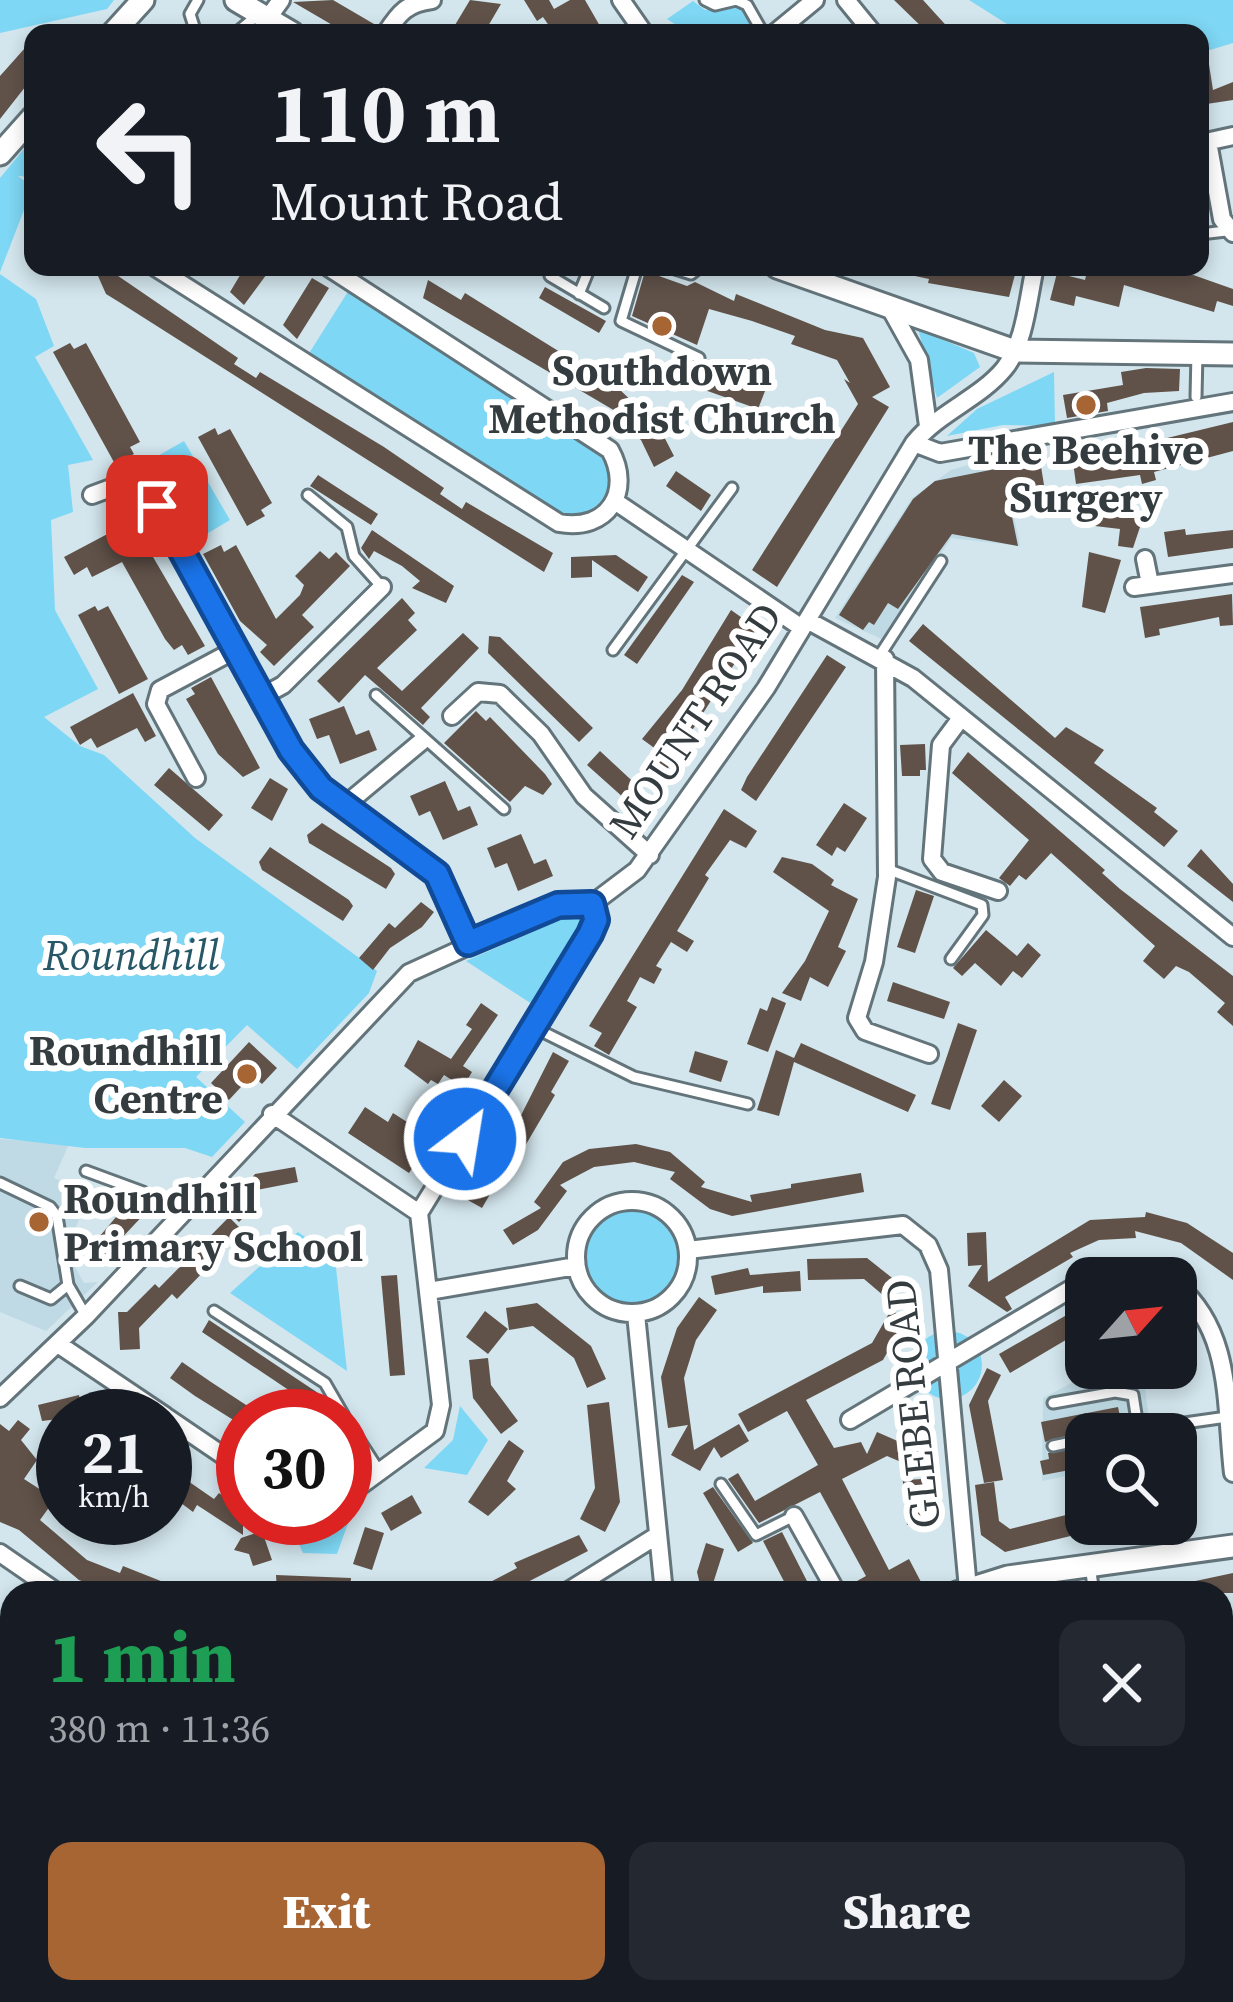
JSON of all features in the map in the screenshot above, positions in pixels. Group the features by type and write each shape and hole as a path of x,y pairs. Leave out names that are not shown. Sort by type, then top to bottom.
{"street":[{"path":"121,24 143,0"},
{"path":"236,0 269,10"},
{"path":"392,24 414,2 432,0"},
{"path":"786,24 815,0"},
{"path":"846,0 866,24"},
{"path":"1209,160 1230,232"},
{"path":"169,276 559,524 586,524 616,502 620,467 610,450 342,276"},
{"path":"802,276 1016,351 1233,354"},
{"path":"1016,351 1033,276"},
{"path":"890,308 919,360 928,426"},
{"name":"MOUNT ROAD","path":"0,1398 86,1316 410,973 558,905 592,904 650,855 805,624 914,442 928,426 1004,370 1016,351"},
{"path":"914,442 940,453 1233,402"},
{"path":"92,495 119,485 145,491 291,750 321,788 437,874 468,943"},
{"path":"616,502 805,624 882,657 1233,937"},
{"path":"1145,559 1142,585 1233,574"},
{"path":"261,698 283,686 382,587"},
{"path":"196,778 157,704 160,690 232,650"},
{"path":"882,657 886,869 880,928 858,1026 929,1054"},
{"path":"452,716 478,692 500,694 541,734 584,796 650,855"},
{"path":"961,718 940,745 932,859 942,872 998,891"},
{"path":"344,806 422,741"},
{"path":"372,1480 435,1431 441,1405 419,1214 590,934 596,920 592,904"},
{"path":"272,1114 419,1214"},
{"path":"632,1201 672,1218 688,1250 682,1285 667,1302 636,1314 604,1307 590,1296 576,1266 576,1246 590,1218 611,1204 632,1201"},
{"name":"GLEBE ROAD","path":"688,1250 903,1226 928,1245 938,1270 961,1581"},
{"path":"429,1291 576,1266"},
{"path":"850,1420 1065,1294"},
{"path":"1197,1301 1216,1329 1233,1473"},
{"path":"636,1314 663,1581"},
{"path":"58,1344 125,1389"},
{"path":"794,1516 830,1581"},
{"path":"585,1581 658,1535"},
{"path":"1013,1581 1233,1546"},
{"path":"0,1553 41,1581"}],"lane":[{"path":"705,0 715,4 736,0 747,5 758,24"},
{"path":"550,276 604,308"},
{"path":"579,294 586,276"},
{"path":"634,276 621,321 699,358"},
{"path":"1196,397 1197,352"},
{"path":"613,650 732,488"},
{"path":"308,495 347,527 353,556 382,587"},
{"path":"882,657 941,561"},
{"path":"376,695 422,741 504,809"},
{"path":"886,869 982,905 983,915 951,959"},
{"path":"533,1027 634,1077 748,1104"},
{"path":"86,1171 143,1192 176,1220"},
{"path":"0,1183 50,1207 57,1216 68,1285 86,1316"},
{"path":"20,1286 51,1299 68,1285"},
{"path":"214,1311 328,1389"},
{"path":"1053,1403 1115,1392 1133,1395 1136,1413"},
{"path":"1197,1420 1226,1417"},
{"path":"1053,1446 1065,1443"},
{"path":"372,1460 381,1474"},
{"path":"722,1484 756,1534 794,1516"},
{"path":"1090,1566 1092,1581"}],"shaded area":[{"path":"1001,455 1020,546 951,538 886,641 835,618 912,498 951,470"},
{"name":"Roundhill Primary School","path":"0,1139 69,1144 54,1178 90,1194 66,1250 84,1283 98,1282 46,1331 0,1312"},
{"path":"1065,1386 1145,1389 1148,1413 1065,1413 1065,1476 1042,1481 1043,1398"}],"green space":[{"path":"0,0 114,0 107,9 0,33"},
{"path":"969,0 1233,0 1233,43 1209,50 1209,24 1007,24"},
{"path":"693,1 705,10 739,6 750,24 674,24 667,19"},
{"path":"24,149 24,176 18,176 24,180 24,210 0,272 0,178"},
{"name":"Roundhill","path":"0,274 36,299 54,346 35,357 93,460 68,465 73,512 51,520 55,610 98,689 44,717 80,746 104,755 195,838 377,971 369,993 297,1069 247,1025 196,1077 245,1122 212,1157 185,1148 85,1148 0,1138"},
{"path":"349,290 601,449 614,486 602,508 574,518 556,513 308,355"},
{"path":"918,329 974,353 980,367 937,398"},
{"path":"1054,372 1055,426 1003,425 947,436 977,409"},
{"path":"184,441 230,520 198,539 154,458"},
{"path":"569,916 580,918 584,927 535,1006 466,961"},
{"path":"632,1210 666,1224 680,1258 666,1292 632,1306 598,1292 584,1258 598,1224"},
{"path":"298,1232 335,1258 347,1371 230,1293"},
{"path":"948,1331 972,1341 982,1365 972,1389 948,1399 924,1389 914,1365 924,1341"},
{"path":"460,1406 488,1440 467,1475 424,1468 453,1440"},
{"path":"299,1545 340,1545 337,1554 303,1553"}],"building":[{"path":"333,0 374,24 331,24 293,2"},
{"path":"470,0 501,4 489,24 456,24"},
{"path":"524,0 549,0 554,9 570,0 585,0 599,24 548,24 543,17 537,21"},
{"path":"894,0 923,0 945,24 919,24"},
{"path":"24,49 24,88 0,119 0,76"},
{"path":"1209,64 1213,90 1233,82 1233,100 1209,104"},
{"path":"98,276 118,276 238,358 234,364 256,378 260,372 384,447 444,488 440,494 462,509 466,502 553,553 544,572 106,294"},
{"path":"240,276 265,276 244,305 230,292"},
{"path":"644,276 687,286 695,282 734,301 736,294 825,330 863,338 890,387 872,397 889,407 777,587 752,570 858,404 844,379 850,383 837,360 791,344 795,336 752,321 709,309 697,345 632,316"},
{"path":"915,276 1015,276 1009,297 928,283 929,279"},
{"path":"1056,276 1085,280 1086,276 1196,276 1233,289 1233,306 1217,301 1214,312 1124,285 1119,307 1076,296 1074,306 1050,300"},
{"path":"312,278 329,288 297,339 283,325"},
{"path":"428,280 461,300 465,293 618,388 659,427 674,456 654,467 641,440 618,419 622,415 423,298"},
{"path":"545,287 606,321 599,333 539,298"},
{"path":"70,343 74,349 86,343 140,442 130,447 134,454 115,464 53,352"},
{"path":"710,366 767,386 758,409 702,389"},
{"path":"1180,369 1179,391 1144,393 1107,403 1108,411 1067,418 1063,395 1123,385 1121,372"},
{"path":"1233,422 1233,451 1154,472 1156,480 1142,484 1140,475 1076,484 1072,455 1093,456"},
{"path":"215,428 218,435 230,429 272,503 261,510 265,516 247,526 198,437"},
{"path":"1040,460 1044,485 1037,486 1038,492 1008,497 1018,546 952,534 898,609 888,603 874,625 869,622 863,630 839,615 913,499 935,481"},
{"path":"676,471 711,495 701,511 666,486"},
{"path":"318,475 378,514 371,525 310,486"},
{"path":"1097,511 1144,515 1133,548 1118,546 1120,529 1095,526"},
{"path":"132,521 205,646 188,655 182,645 174,650 165,639 122,562 92,577 87,567 74,575 64,557"},
{"path":"1185,529 1186,535 1233,530 1233,548 1168,557 1164,532"},
{"path":"372,530 454,586 446,603 412,588 420,581 402,566 374,551 369,559 361,548"},
{"path":"221,545 224,552 236,545 276,619 300,595 304,585 295,576 320,551 329,559 336,552 350,566 302,615 314,627 274,666 260,652 267,645 240,621 203,554"},
{"path":"1089,552 1121,560 1105,613 1082,607"},
{"path":"616,555 648,577 638,592 592,560 592,577 571,578 571,557"},
{"path":"682,575 694,582 637,664 624,655"},
{"path":"1232,594 1233,625 1220,626 1219,617 1159,629 1160,635 1145,638 1140,607"},
{"path":"402,598 415,613 408,620 417,630 377,668 402,691 463,633 479,648 421,708 430,717 423,725 365,675 339,703 317,681"},
{"path":"95,606 98,611 108,606 148,679 119,694 78,615"},
{"path":"731,610 755,627 754,633 665,773 649,761 657,750 642,739 682,690"},
{"path":"923,624 1055,738 1066,727 1104,750 1094,763 1157,808 1154,812 1178,831 1164,847 909,641"},
{"path":"489,636 500,637 593,728 579,742 488,653"},
{"path":"827,655 846,667 756,801 741,790 747,777"},
{"path":"211,677 260,768 243,777 218,754 186,699 195,694 191,688"},
{"path":"133,693 156,736 145,742 137,728 97,748 91,738 80,745 70,727"},
{"path":"344,706 356,735 369,730 377,750 340,764 329,735 317,739 309,719"},
{"path":"476,711 486,721 490,717 545,774 552,784 543,795 525,786 510,802 444,743"},
{"path":"925,744 926,770 920,770 920,776 902,776 900,745"},
{"path":"600,751 656,803 644,816 587,765"},
{"path":"968,752 1105,870 1102,873 1120,889 1233,976 1233,1026 1217,1012 1225,1003 1189,972 1176,966 1164,979 1143,961 1155,946 1051,853 1026,880 1019,875 1010,886 999,878 1029,840 952,773"},
{"path":"169,768 223,815 209,831 154,785"},
{"path":"270,778 288,789 272,821 251,808"},
{"path":"445,781 458,811 470,806 478,825 443,840 430,811 419,816 410,796"},
{"path":"844,803 867,818 845,852 837,847 832,856 816,845"},
{"path":"724,809 757,831 746,848 730,840 705,875 709,878 677,931 694,941 687,952 671,942 656,966 662,969 654,984 640,977 627,1001 637,1007 609,1055 594,1046 602,1033 589,1026"},
{"path":"322,823 391,868 395,874 386,889 309,843 307,835"},
{"path":"521,834 534,864 546,859 553,876 518,891 507,863 495,868 487,848"},
{"path":"270,847 349,900 353,906 343,921 262,870 259,862"},
{"path":"1201,849 1233,884 1233,902 1187,866"},
{"path":"782,857 812,864 834,880 831,885 858,899 838,947 846,951 828,987 810,977 801,1001 782,993 805,961 829,911 773,872"},
{"path":"916,890 934,896 915,953 897,947"},
{"path":"421,902 434,912 422,927 390,948 373,970 359,958 389,923 395,928"},
{"path":"986,930 1017,956 1028,943 1041,955 1022,978 1013,971 1001,986 975,963 962,976 953,968"},
{"path":"893,982 950,1002 944,1019 887,1001"},
{"path":"772,997 786,1003 768,1052 747,1044 760,1008 767,1011"},
{"path":"481,1003 498,1015 463,1066 472,1072 463,1087 444,1075 438,1084 431,1080 428,1084 404,1066 418,1040 451,1059 472,1029 466,1025"},
{"path":"958,1023 977,1030 950,1110 931,1104"},
{"path":"249,1042 277,1068 262,1084 252,1075 229,1100 211,1083"},
{"path":"801,1043 916,1095 908,1112 794,1062 779,1116 757,1110 776,1050 794,1058"},
{"path":"695,1051 728,1061 721,1082 689,1072"},
{"path":"553,1052 569,1061 551,1092 555,1095 505,1180 500,1177 482,1208 466,1199 508,1141"},
{"path":"1004,1080 1022,1096 999,1122 981,1106"},
{"path":"365,1107 388,1122 393,1113 432,1138 409,1173 348,1133"},
{"path":"636,1144 670,1152 705,1182 701,1187 752,1202 750,1195 791,1188 791,1184 861,1173 864,1192 732,1216 710,1209 670,1179 675,1172 634,1162 594,1167 560,1185 567,1191 538,1230 513,1245 503,1230 541,1208 534,1202 563,1162 589,1149"},
{"path":"295,1167 298,1182 251,1191 260,1201 239,1222 225,1208 255,1174"},
{"path":"132,1198 149,1209 102,1259 89,1249"},
{"path":"1146,1212 1187,1223 1233,1253 1233,1280 1181,1243 1135,1231 1136,1238 1099,1240 1070,1253 1073,1257 1065,1257 1065,1262 1005,1297 1012,1309 1007,1312 968,1286 982,1265 968,1266 967,1233 986,1232 988,1282 1090,1220 1145,1217"},
{"path":"229,1217 243,1231 177,1299 172,1294 139,1328 140,1349 120,1350 118,1312 127,1312 155,1284 159,1288"},
{"path":"867,1258 896,1281 884,1296 864,1279 808,1280 807,1259"},
{"path":"748,1268 750,1275 800,1271 801,1291 763,1293 763,1286 715,1295 711,1276"},
{"path":"397,1275 405,1375 390,1376 381,1276"},
{"path":"699,1297 717,1310 696,1340 684,1378 694,1450 739,1424 749,1441 721,1458 714,1447 700,1471 671,1455 688,1425 668,1428 661,1377 677,1328"},
{"path":"537,1303 591,1346 606,1379 587,1388 574,1358 533,1326 509,1330 506,1308"},
{"path":"891,1310 906,1319 883,1360 806,1400 834,1448 861,1442 867,1454 877,1432 918,1450 905,1480 922,1479 926,1523 907,1525 901,1462 887,1456 842,1479 889,1570 909,1559 920,1581 857,1581 866,1576 820,1492 759,1523 728,1479 738,1473 755,1501 818,1465 787,1411 748,1432 738,1414 872,1343"},
{"path":"485,1311 508,1329 488,1354 466,1337"},
{"path":"1065,1316 1065,1340 1010,1373 999,1354"},
{"path":"209,1320 312,1389 287,1389 202,1332"},
{"path":"488,1358 491,1385 518,1421 501,1434 473,1398 469,1360"},
{"path":"182,1362 222,1389 216,1389 216,1409 192,1394 192,1389 170,1378"},
{"path":"987,1368 1001,1375 988,1401 1003,1480 984,1483 969,1405"},
{"path":"609,1402 620,1502 605,1532 580,1519 595,1488 587,1405"},
{"path":"1118,1407 1119,1413 1087,1413"},
{"path":"1065,1417 1065,1436 1045,1442 1041,1422"},
{"path":"18,1420 30,1429 21,1440 36,1459 24,1479 36,1487 36,1544 0,1522 0,1424 9,1431"},
{"path":"509,1440 524,1451 507,1481 516,1489 488,1516 468,1502"},
{"path":"1065,1451 1065,1471 1043,1475 1040,1461 1049,1459 1048,1453"},
{"path":"994,1482 999,1521 1010,1529 1065,1515 1065,1537 1005,1552 981,1535 975,1485"},
{"path":"192,1484 216,1497 216,1517 197,1505 193,1512"},
{"path":"713,1487 753,1543 738,1552 703,1493"},
{"path":"412,1495 422,1513 391,1531 381,1513"},
{"path":"372,1529 384,1533 372,1570 353,1564 359,1545 372,1545"},
{"path":"782,1532 807,1581 784,1581 763,1541"},
{"path":"579,1535 588,1551 530,1581 492,1581 517,1568 514,1563"},
{"path":"706,1543 724,1549 714,1581 699,1581 697,1572"},
{"path":"37,1545 69,1545 87,1560 120,1573 123,1566 161,1581 82,1581"},
{"path":"237,1545 267,1545 272,1560 253,1566 249,1554 234,1550"},
{"path":"1233,1573 1233,1581 1195,1581"},
{"path":"276,1575 351,1578 351,1581 276,1581"}],"place":[{"name":"Southdown Methodist Church","path":"662,326"},
{"name":"The Beehive Surgery","path":"1086,405"},
{"name":"Roundhill Centre","path":"247,1074"},
{"name":"Roundhill Primary School","path":"39,1222"}],"route":[{"path":"157,506 291,750 321,788 437,874 468,943 558,905 577,900 592,904 596,920 590,934 465,1139"}]}
